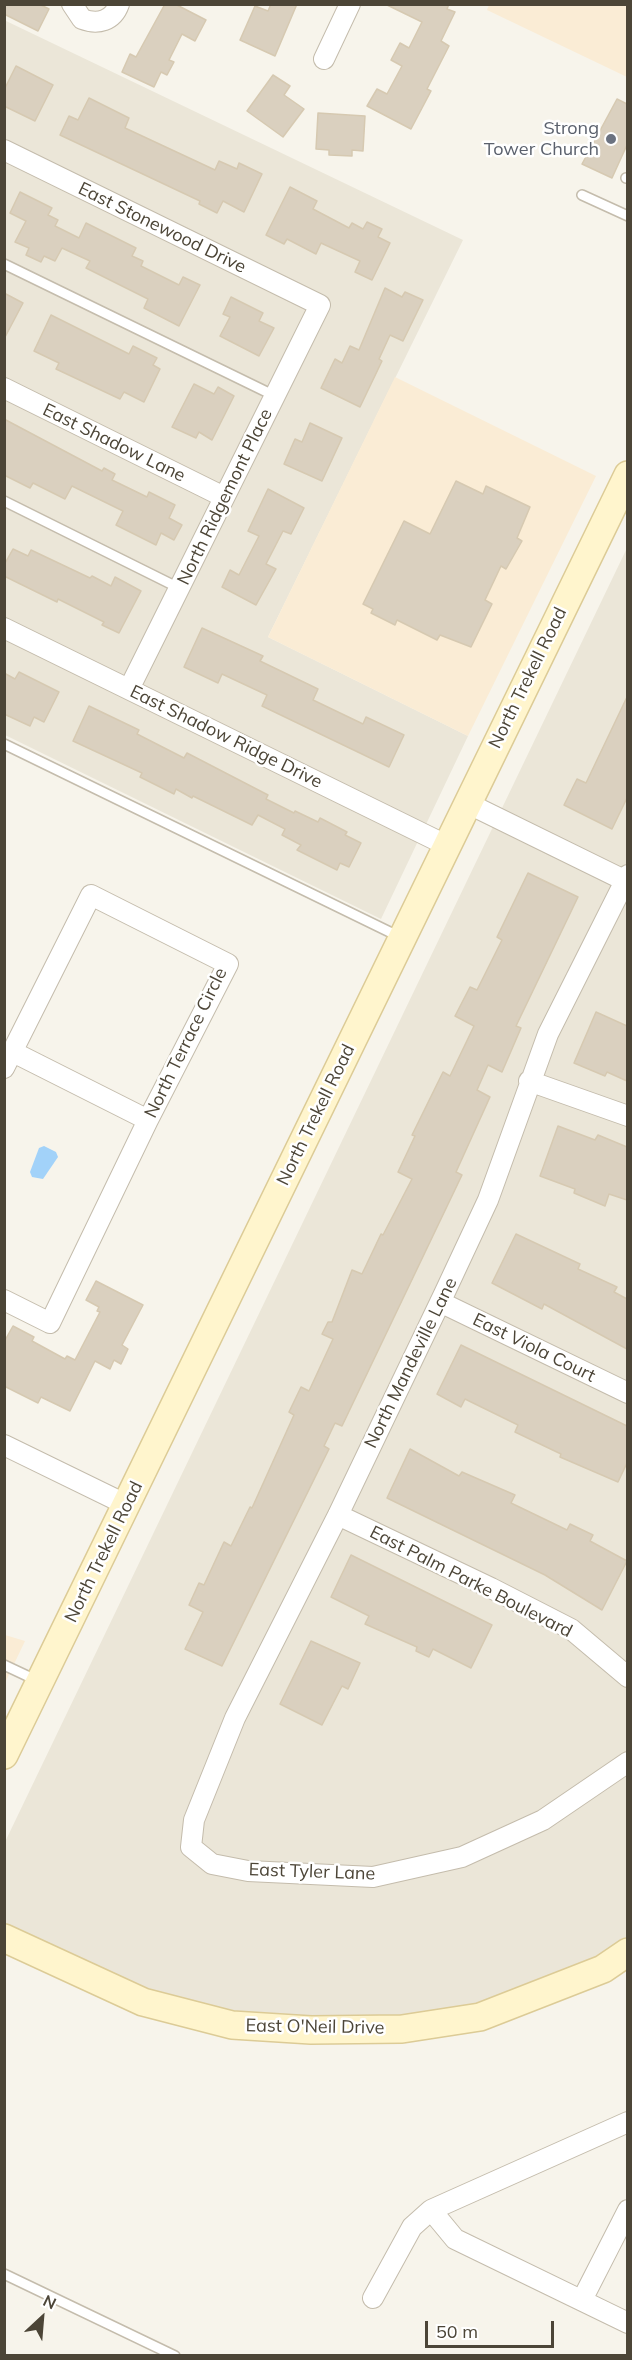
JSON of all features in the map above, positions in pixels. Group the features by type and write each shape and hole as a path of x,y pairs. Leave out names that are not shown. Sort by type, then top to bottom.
{"main road":[{"name":"North Trekell Road","path":"4,1755 128,1505 627,475"},
{"name":"East O'Neil Drive","path":"4,1938 143,2002 232,2025 311,2030 402,2029 480,2017 603,1969 627,1952"}],"street":[{"path":"72,4 82,18 97,22 111,17 118,4"},
{"path":"324,59 350,4"},
{"name":"East Stonewood Drive","path":"4,150 320,305"},
{"name":"North Ridgemont Place","path":"129,689 320,305"},
{"name":"East Shadow Lane","path":"4,388 224,497"},
{"name":"East Shadow Ridge Drive","path":"4,628 448,846"},
{"path":"467,803 627,879"},
{"name":"North Mandeville Lane","path":"191,1847 194,1820 235,1718 338,1515 488,1200 529,1081 548,1034 627,879"},
{"name":"North Terrace Circle","path":"4,1300 50,1323 148,1120 228,964 91,895 9,1060"},
{"path":"9,1060 148,1120"},
{"path":"529,1081 627,1116"},
{"name":"East Viola Court","path":"440,1302 627,1393"},
{"path":"4,1445 128,1505"},
{"name":"East Palm Parke Boulevard","path":"338,1515 571,1629 627,1677"},
{"name":"East Tyler Lane","path":"191,1847 212,1864 248,1871 373,1877 462,1857 543,1820 627,1762"},
{"path":"374,2298 412,2228 431,2210 627,2121"},
{"path":"431,2210 455,2239 627,2323"},
{"path":"582,2300 627,2210"}],"lane":[{"path":"582,195 627,216"},
{"path":"4,264 275,396"},
{"path":"4,501 179,588"},
{"path":"4,744 402,938"},
{"path":"4,1665 41,1682"},
{"path":"4,2274 174,2355"}],"shaded area":[{"path":"489,5 627,5 627,77 487,10"},
{"path":"4,20 463,240 268,637 468,736 381,919 5,735"},
{"path":"395,377 596,476 468,736 268,637"},
{"path":"627,548 627,1952 480,2017 311,2030 143,2002 5,1938 4,1844"},
{"path":"5,1635 25,1641 5,1683"}],"water":[{"path":"44,1146 56,1152 58,1157 43,1179 32,1177 30,1172 39,1148"}],"building":[{"path":"4,4 39,4 49,9 38,31 4,14"},
{"path":"165,4 175,4 206,20 195,41 182,34 169,60 174,62 167,75 161,72 154,87 122,72 130,54 136,57"},
{"path":"271,4 297,4 275,56 240,40 255,6 268,11"},
{"path":"385,4 449,4 447,9 455,12 441,41 449,46 427,89 431,91 411,129 367,106 377,89 387,94 402,66 391,60 400,43 409,48 422,22"},
{"path":"16,66 53,85 35,121 4,106 4,90"},
{"path":"273,75 290,86 284,95 304,109 283,137 247,111"},
{"path":"89,98 129,118 125,128 215,170 219,161 237,169 239,163 262,174 244,212 223,201 217,213 199,204 200,201 60,135 69,116 78,120"},
{"name":"Strong Tower Church","path":"617,99 627,104 627,145 612,178 582,164"},
{"path":"318,113 365,116 363,151 352,150 352,156 329,155 329,150 316,149"},
{"path":"290,187 317,201 313,209 349,228 352,223 363,229 367,222 382,229 378,237 390,243 372,280 355,272 360,261 321,243 316,254 287,239 284,244 266,235"},
{"path":"20,192 52,208 48,215 58,220 55,226 79,238 86,223 136,248 132,256 143,261 141,266 179,285 183,277 200,285 179,326 144,308 148,299 86,268 90,261 62,248 55,261 44,256 41,262 26,255 29,248 15,242 26,221 10,213"},
{"path":"385,288 402,297 405,292 423,300 403,341 390,335 379,359 382,361 360,407 321,388 335,359 342,363 350,346 359,350"},
{"path":"4,293 23,303 4,339"},
{"path":"231,297 263,313 259,321 274,328 259,356 220,336 230,317 223,314"},
{"path":"51,315 129,354 133,346 157,358 153,365 160,369 144,402 124,392 120,399 56,369 59,363 34,351"},
{"path":"194,384 214,394 218,387 234,396 212,440 199,432 196,438 172,427"},
{"path":"4,419 102,471 104,468 115,474 112,480 147,497 149,492 175,505 169,518 182,525 174,540 161,533 156,545 116,525 123,511 72,486 65,499 33,483 30,488 4,475"},
{"path":"310,423 342,438 322,481 284,464 295,439 302,442"},
{"path":"456,481 483,494 486,486 530,507 517,538 522,541 506,569 501,566 485,600 492,604 471,647 440,635 437,640 397,620 395,625 371,613 373,609 363,604 404,521 430,534"},
{"path":"268,489 304,508 291,534 283,531 266,564 276,569 256,605 222,587 230,570 239,575 259,536 248,531"},
{"path":"13,549 28,556 31,550 111,586 115,577 141,591 119,633 102,625 104,622 58,599 57,602 4,576 4,565"},
{"path":"202,628 263,656 260,661 318,689 313,700 363,724 366,717 404,735 389,767 262,706 267,695 222,674 218,683 184,667"},
{"path":"19,672 59,692 44,722 34,717 30,726 4,714 4,673 15,679"},
{"path":"627,697 627,798 612,829 564,805 577,779 586,783"},
{"path":"89,706 139,730 137,734 184,758 187,753 268,795 266,799 294,813 295,811 318,822 320,818 347,832 345,835 361,843 349,867 340,863 337,870 297,850 301,845 282,835 285,829 258,815 252,825 176,789 174,794 140,777 142,773 73,741"},
{"path":"528,873 578,897 516,1026 521,1028 502,1072 488,1065 477,1090 490,1097 456,1172 462,1175 342,1426 335,1423 324,1446 329,1449 222,1666 185,1649 203,1612 189,1605 199,1583 204,1585 224,1542 231,1546 250,1507 252,1508 294,1415 289,1412 301,1387 309,1391 333,1339 322,1334 328,1322 332,1322 352,1270 362,1274 381,1234 383,1235 412,1179 398,1172 415,1136 412,1135 443,1072 450,1076 474,1026 455,1016 470,987 477,990 502,940 497,937"},
{"path":"596,1012 627,1026 627,1081 607,1072 605,1076 574,1063"},
{"path":"558,1126 595,1140 598,1135 627,1147 627,1200 609,1194 605,1206 574,1193 575,1189 540,1176"},
{"path":"516,1234 580,1264 578,1269 617,1287 614,1292 627,1299 627,1349 544,1304 542,1309 492,1283"},
{"path":"96,1281 143,1305 122,1345 128,1349 121,1364 114,1360 110,1369 95,1361 70,1411 41,1397 38,1403 4,1386 4,1342 13,1326 34,1337 32,1341 65,1359 67,1356 75,1360 100,1312 97,1311 99,1307 86,1300"},
{"path":"461,1345 627,1426 627,1463 618,1482 560,1457 561,1454 515,1432 518,1425 465,1399 461,1407 437,1394"},
{"path":"410,1449 459,1476 462,1472 515,1495 511,1503 567,1530 570,1524 593,1535 590,1541 627,1561 602,1610 545,1575 387,1498"},
{"path":"351,1555 492,1625 471,1668 433,1649 429,1657 416,1651 417,1647 365,1624 369,1616 331,1597"},
{"path":"311,1641 360,1663 348,1689 342,1686 322,1725 280,1704"}],"place":[{"name":"Strong Tower Church","path":"611,139"}]}
